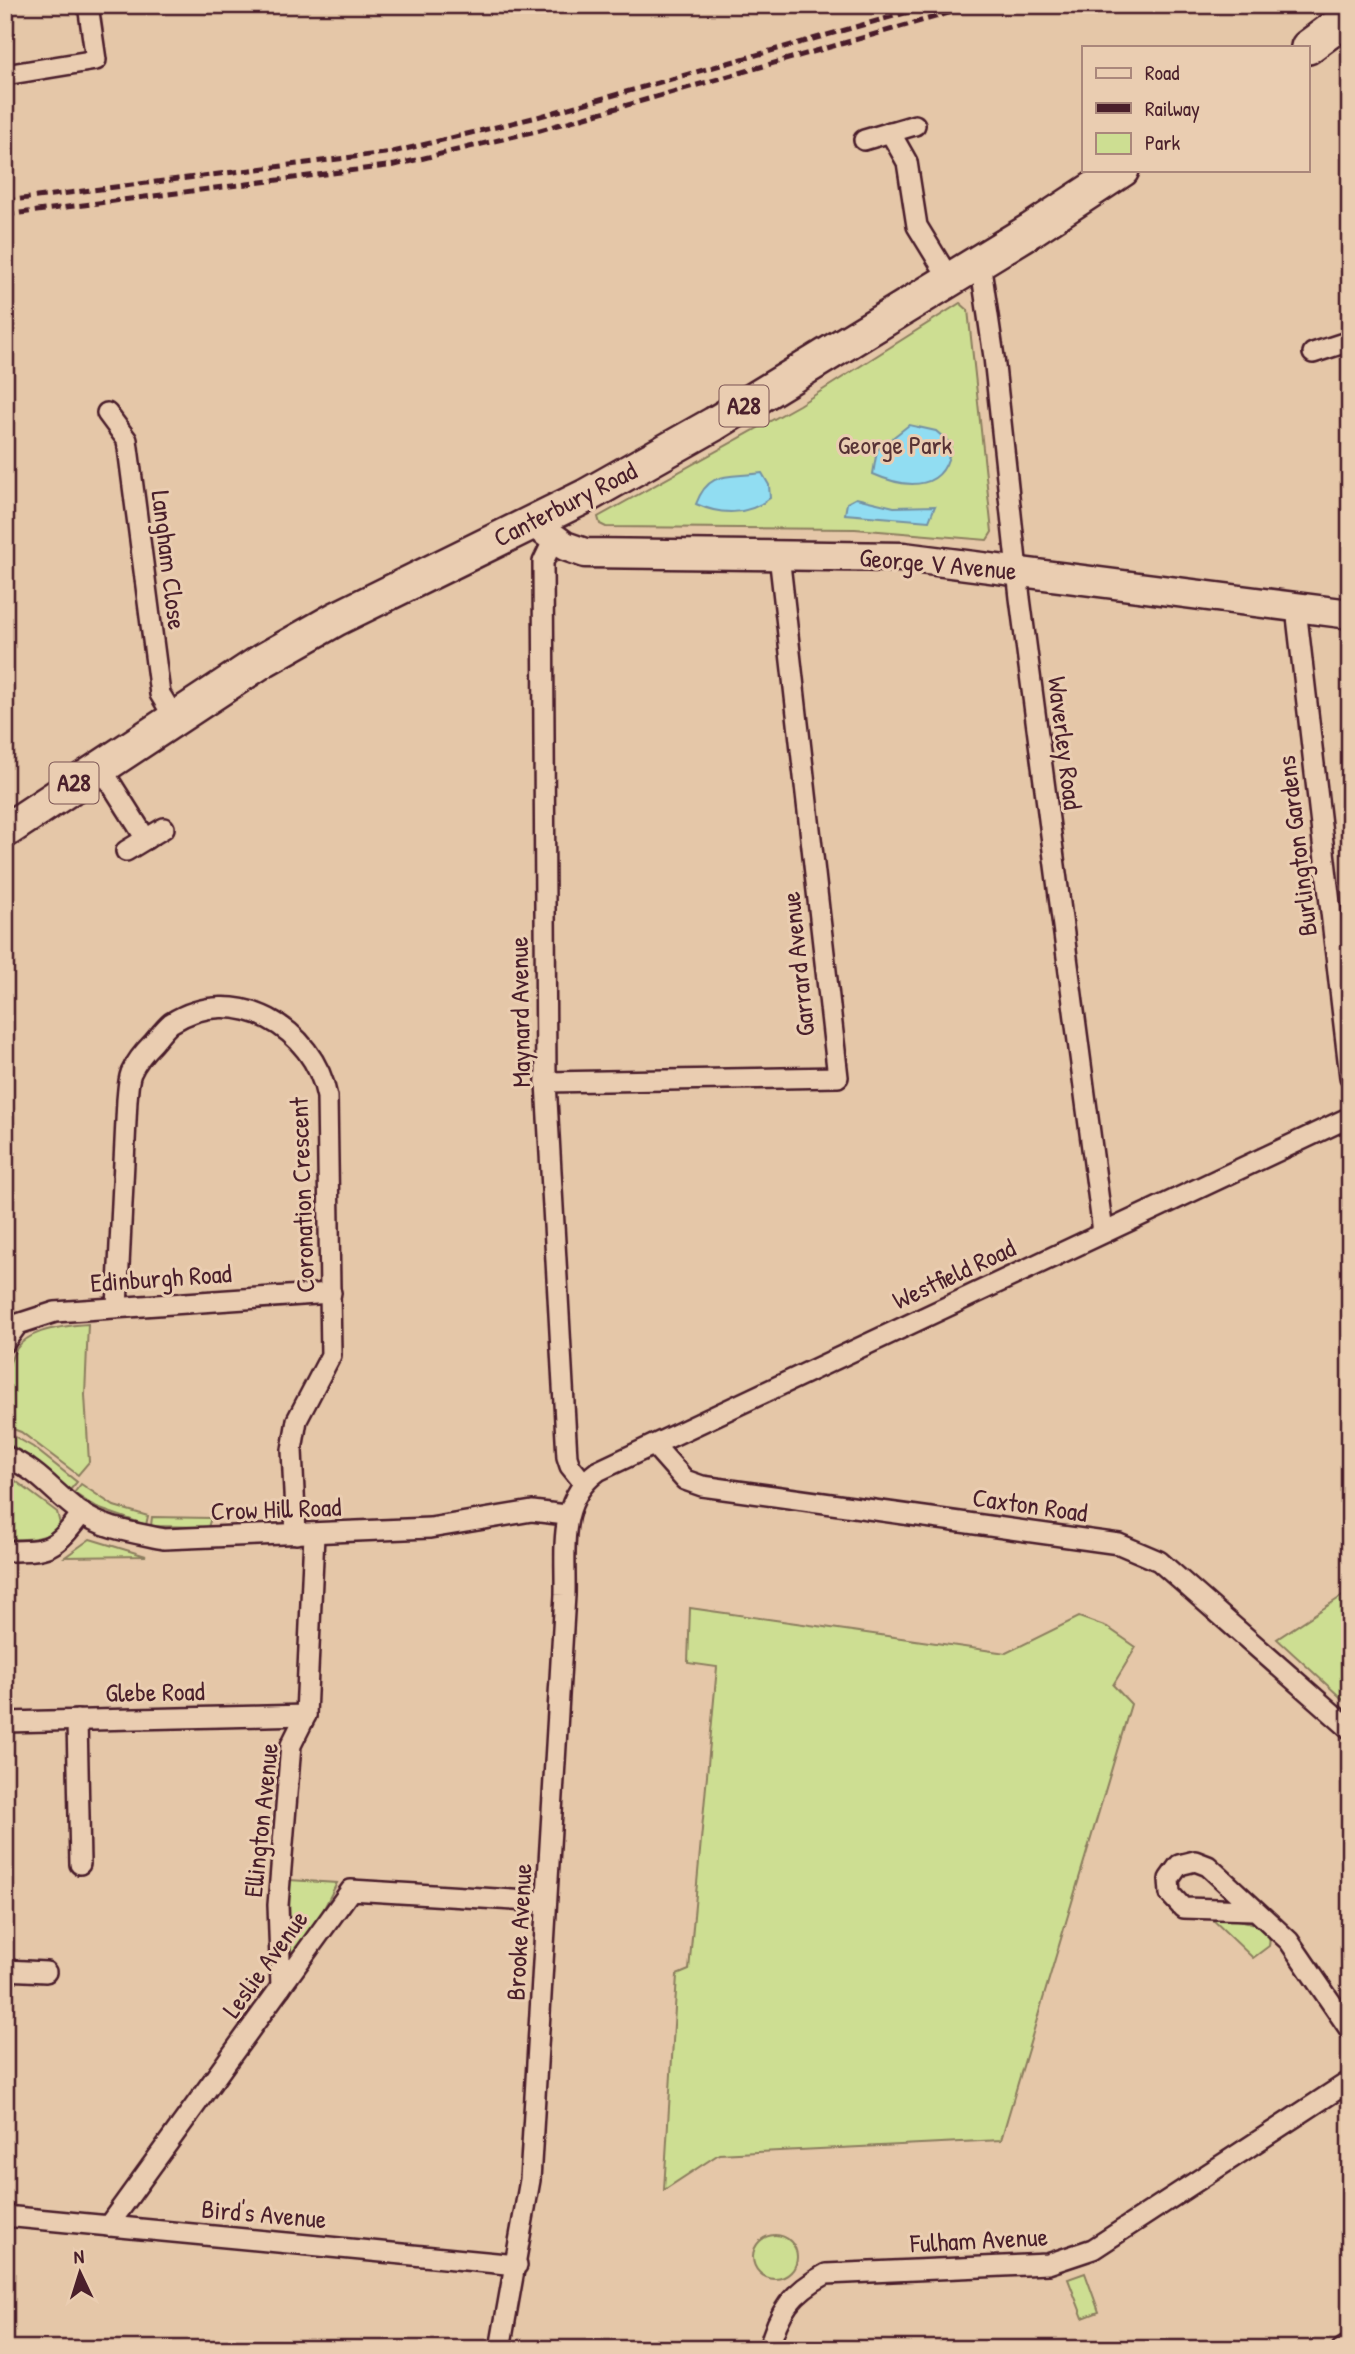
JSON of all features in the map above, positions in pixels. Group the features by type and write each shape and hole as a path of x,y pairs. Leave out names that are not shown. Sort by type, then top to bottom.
{"highway":[{"path":"1309,46 1350,16"},
{"name":"Canterbury Road","path":"5,831 262,661 336,619 543,530 586,496 738,410 1119,172"}],"main road":[{"name":"George V Avenue","path":"543,530 585,553 904,557 1350,614"}],"street":[{"path":"5,75 96,60 88,5"},
{"path":"864,140 915,125"},
{"path":"890,132 906,162 918,226 950,279"},
{"name":"Waverley Road","path":"980,261 992,333 1018,571 1103,1232"},
{"path":"1313,353 1350,341"},
{"name":"Langham Close","path":"107,413 127,440 160,694 174,717"},
{"name":"Maynard Avenue","path":"543,530 546,1082 567,1457 570,1466 583,1482"},
{"name":"Garrard Avenue","path":"546,1082 838,1077 779,555"},
{"name":"Burlington Gardens","path":"1296,608 1350,1077"},
{"path":"100,766 146,839"},
{"path":"126,851 164,828"},
{"name":"Coronation Crescent","path":"117,1307 127,1100 131,1073 143,1053 171,1024 221,1008 243,1007 268,1018 289,1031 309,1051 323,1074 327,1097 331,1355 297,1420 292,1450 305,1534"},
{"name":"Westfield Road","path":"583,1482 598,1471 1350,1116"},
{"name":"Edinburgh Road","path":"5,1342 18,1324 55,1312 331,1293"},
{"name":"Caxton Road","path":"654,1445 685,1480 702,1486 1119,1544 1159,1561 1350,1729"},
{"name":"Crow Hill Road","path":"5,1456 32,1468 82,1513 121,1530 164,1539 430,1528 532,1511 566,1516"},
{"path":"566,1516 583,1482"},
{"path":"5,1551 44,1551 66,1535 82,1513"},
{"name":"Brooke Avenue","path":"500,2349 530,2180 565,1595 566,1516"},
{"name":"Ellington Avenue","path":"281,1987 278,1905 291,1745 306,1715 305,1534"},
{"name":"Glebe Road","path":"5,1721 306,1715"},
{"path":"77,1720 80,1864"},
{"name":"Leslie Avenue","path":"108,2226 351,1890 546,1902"},
{"path":"1253,1910 1289,1941 1350,2030"},
{"path":"5,1970 47,1972"},
{"name":"Fulham Avenue","path":"769,2349 775,2324 790,2298 805,2285 826,2274 1011,2267 1059,2263 1082,2254 1138,2221 1350,2081"},
{"name":"Bird's Avenue","path":"5,2216 517,2264"},
{"path":"1342,2349 1350,2344"}],"green space":[{"name":"George Park","path":"960,303 968,310 992,532 987,540 855,529 606,527 600,524 598,517 799,405"},
{"path":"88,1324 85,1395 89,1462 78,1475 21,1432 5,1426 5,1400 10,1362 16,1349 26,1339 61,1327"},
{"path":"5,1431 33,1447 77,1482 70,1490 33,1458 5,1442"},
{"path":"5,1473 57,1512 60,1524 55,1530 42,1537 5,1539"},
{"path":"81,1484 114,1506 148,1516 146,1525 97,1508 74,1493"},
{"path":"152,1517 211,1518 208,1527 151,1526"},
{"path":"90,1539 146,1556 65,1557"},
{"path":"1350,1591 1350,1706 1277,1639"},
{"path":"690,1608 1006,1653 1079,1617 1107,1627 1136,1647 1113,1685 1131,1704 1001,2140 719,2154 664,2190 677,1975 689,1970 717,1667 688,1663"},
{"path":"289,1880 337,1883 315,1926 290,1956"},
{"path":"1211,1918 1239,1920 1258,1926 1265,1930 1269,1937 1269,1946 1253,1958"},
{"path":"775,2235 790,2242 797,2257 790,2272 775,2279 760,2272 753,2257 760,2242"},
{"path":"1085,2273 1099,2312 1083,2318 1068,2279"}],"water":[{"path":"909,425 936,431 951,444 942,471 924,483 912,484 873,474 877,450"},
{"path":"762,473 769,485 770,498 753,508 724,512 696,504 707,485 714,480"},
{"path":"856,498 894,507 935,506 929,521 845,514 847,503"}],"railway":[{"path":"5,201 393,152 537,117 933,5"},
{"path":"5,215 395,165 540,130 977,5"}]}
